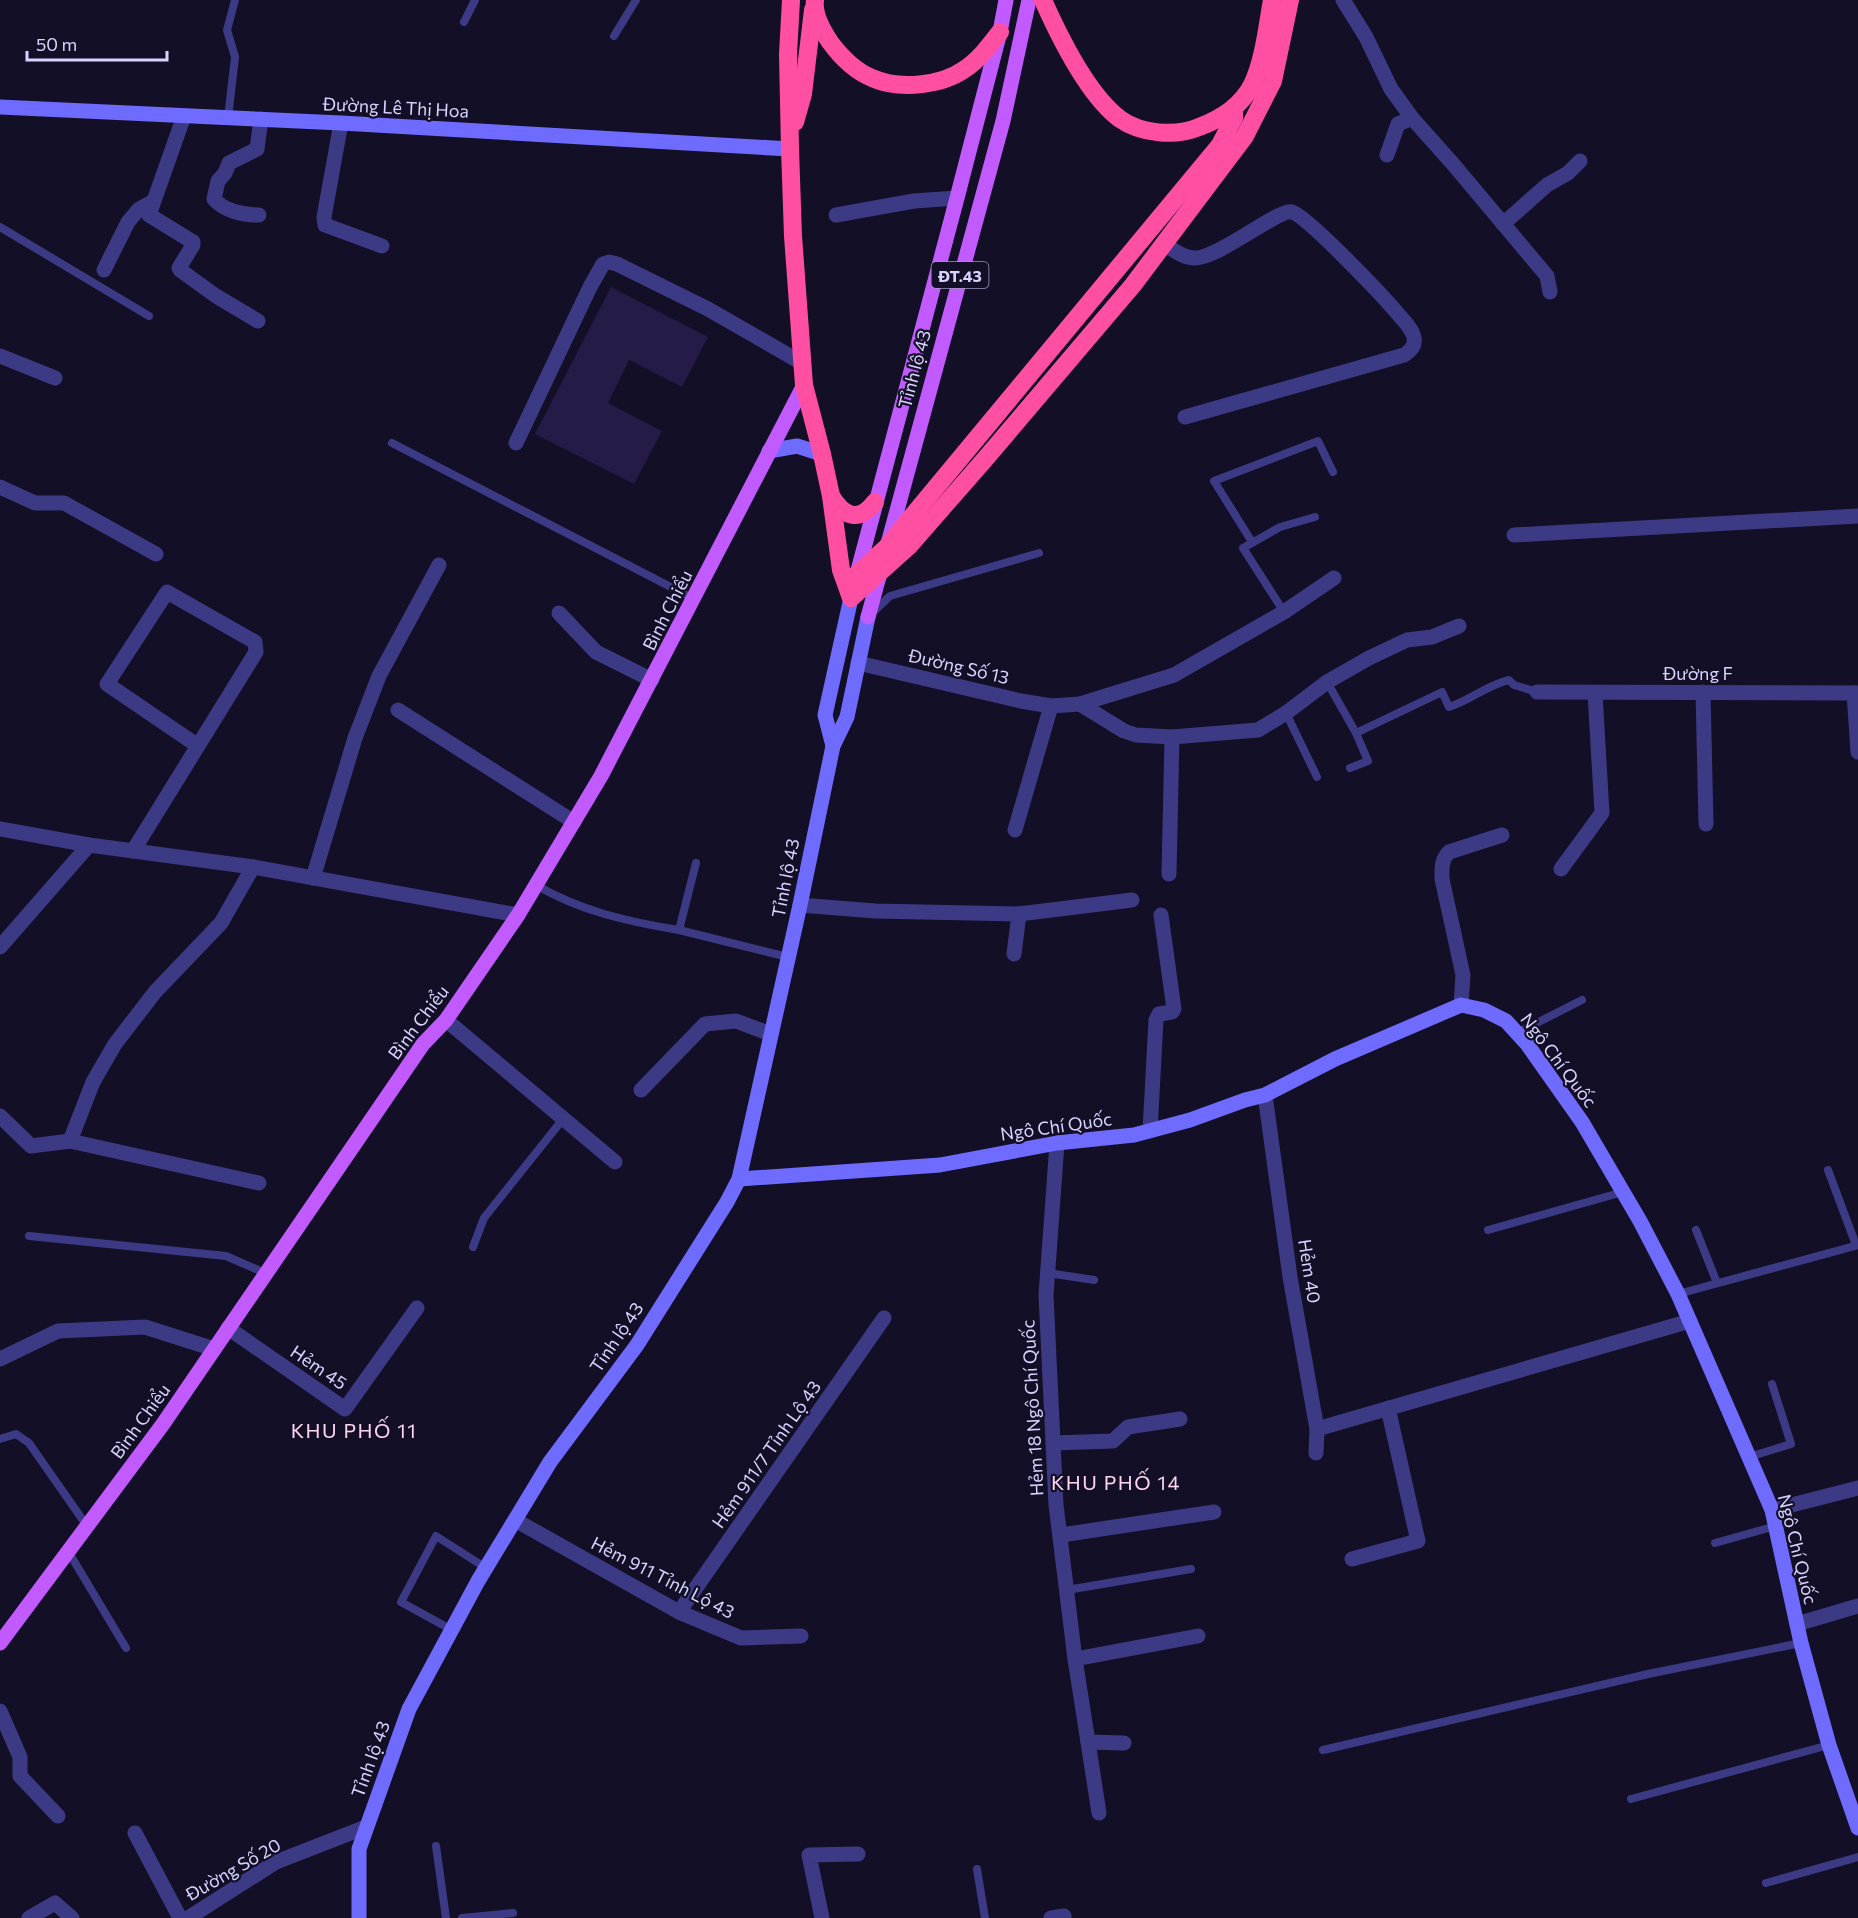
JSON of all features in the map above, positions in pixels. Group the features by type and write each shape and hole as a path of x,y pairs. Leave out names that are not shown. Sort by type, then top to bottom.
{"highway":[{"path":"790,145 788,54 792,0"},
{"path":"1043,0 1060,40 1100,98 1120,119 1148,130 1176,133 1196,129 1213,122 1234,107 1252,84 1261,56 1272,0"},
{"path":"850,598 879,574 920,534 986,458 1133,285 1245,136 1262,107 1273,81 1290,0"},
{"path":"790,145 803,94 814,4"},
{"path":"814,4 822,31 837,52 856,70 889,84 932,83 965,70 1000,32"},
{"path":"856,575 885,548 1220,145 1234,118 1234,107"},
{"name":"ĐT.43","path":"790,145 793,236 804,385 822,454 831,496 841,570 850,598"},
{"path":"831,496 845,513 855,515 863,515 875,502"}],"main road":[{"name":"Tỉnh lộ 43","path":"833,746 825,714 850,598 957,198 1000,32 1006,0"},
{"name":"Tỉnh lộ 43","path":"358,1918 358,1849 409,1709 486,1568 550,1462 637,1345 727,1202 739,1179 833,746 847,717 885,548 1003,121 1029,0"},
{"name":"Đường Lê Thị Hoa","path":"0,107 790,145"},
{"name":"Bình Chiểu","path":"0,1643 164,1424 423,1044 446,1020 518,915 602,776 804,385"},
{"path":"769,451 797,446 822,454"},
{"name":"Ngô Chí Quốc","path":"739,1179 940,1165 1057,1143 1134,1135 1190,1120 1265,1095 1335,1059 1461,1005 1484,1010 1506,1021 1527,1044 1582,1122 1623,1192 1678,1294 1749,1456 1772,1510 1801,1642 1829,1744 1855,1808 1858,1828"}],"street":[{"path":"1343,0 1366,37 1391,89 1412,118 1547,276 1550,292"},
{"path":"184,116 149,215 193,243 180,270 216,296 258,321"},
{"path":"1387,155 1398,124 1412,118"},
{"path":"259,215 244,215 227,208 214,199 218,181 230,163 257,149 261,119"},
{"path":"341,123 324,217 325,225 382,246"},
{"path":"1503,224 1547,185 1568,173 1580,161"},
{"path":"836,215 914,201 957,198"},
{"path":"105,270 128,222 138,209 152,202"},
{"path":"1164,243 1185,256 1202,257 1252,232 1287,211 1294,212 1311,225 1395,310 1410,327 1414,337 1411,351 1404,355 1185,417"},
{"path":"516,443 590,287 603,264 609,262 708,309 802,363"},
{"path":"0,356 55,378"},
{"path":"0,487 35,503 64,503 156,554"},
{"path":"1514,535 1858,516"},
{"path":"313,878 356,738 379,676 439,565"},
{"name":"Đường Số 13","path":"858,663 1051,706 1080,704 1174,675 1284,612 1334,578"},
{"path":"133,851 198,746 256,652 255,642 167,592 107,684 198,746"},
{"path":"560,613 596,652 652,680"},
{"path":"1080,704 1124,731 1136,735 1172,736 1258,730 1286,713 1327,682 1407,640 1432,637 1459,626"},
{"name":"Đường F","path":"1537,692 1856,693"},
{"path":"1560,869 1602,813 1595,693"},
{"path":"1704,693 1706,824"},
{"path":"1856,693 1858,752"},
{"path":"1015,830 1051,706"},
{"path":"398,710 574,822"},
{"path":"1169,874 1172,736"},
{"path":"0,830 89,845 253,867 518,915"},
{"path":"1461,1005 1463,975 1442,879 1442,864 1449,852 1502,835"},
{"path":"0,947 89,845"},
{"path":"70,1141 93,1082 115,1044 155,992 221,923 253,867"},
{"path":"800,905 875,912 1019,914 1132,900"},
{"path":"1014,954 1019,914"},
{"path":"1150,1131 1156,1020 1159,1014 1172,1012 1174,1009 1161,915"},
{"path":"446,1020 615,1162"},
{"path":"641,1090 705,1024 736,1021 771,1034"},
{"name":"Hẻm 40","path":"1265,1095 1290,1277 1317,1430 1316,1453"},
{"path":"0,1116 31,1146 70,1141 259,1183"},
{"name":"Hẻm 18 Ngô Chí Quốc","path":"1057,1143 1046,1295 1056,1505 1075,1659 1099,1814"},
{"name":"Hẻm 45","path":"228,1328 345,1408 417,1308"},
{"name":"Hẻm 911/7 Tỉnh Lộ 43","path":"679,1612 884,1318"},
{"path":"1317,1430 1690,1321"},
{"path":"0,1359 58,1332 145,1327 214,1349"},
{"path":"1352,1559 1418,1541 1388,1408"},
{"path":"1053,1443 1113,1441 1128,1427 1180,1419"},
{"path":"1772,1510 1858,1488"},
{"path":"1061,1535 1214,1512"},
{"name":"Hẻm 911 Tỉnh Lộ 43","path":"515,1520 679,1612 741,1638 801,1636"},
{"path":"1797,1624 1858,1606"},
{"path":"1075,1659 1198,1636"},
{"path":"0,1711 20,1757 20,1776 58,1816"},
{"path":"1089,1742 1124,1743"},
{"name":"Đường Số 20","path":"188,1918 276,1862 366,1827"},
{"path":"135,1833 180,1918"},
{"path":"822,1918 809,1855 858,1854"},
{"path":"29,1918 55,1903 72,1918"}],"lane":[{"path":"228,118 235,57 227,30 235,0"},
{"path":"464,22 475,0"},
{"path":"614,36 636,0"},
{"path":"0,227 149,316"},
{"path":"1252,542 1215,481 1318,441 1333,472"},
{"path":"392,443 694,598"},
{"path":"1284,612 1243,548 1280,527 1314,518"},
{"path":"868,617 890,597 1039,553"},
{"path":"1356,733 1442,692 1449,707 1509,680 1514,685 1537,692"},
{"path":"1327,682 1356,733 1368,761 1350,768"},
{"path":"1286,713 1317,777"},
{"path":"679,930 696,863"},
{"path":"536,885 560,899 605,915 679,930 788,957"},
{"path":"1517,1033 1582,1000"},
{"path":"473,1247 484,1218 563,1119"},
{"path":"1678,1294 1857,1245 1828,1170"},
{"path":"1488,1230 1623,1192"},
{"path":"1696,1230 1717,1283"},
{"path":"29,1236 226,1256 265,1273"},
{"path":"1048,1273 1094,1280"},
{"path":"1749,1456 1791,1444 1772,1384"},
{"path":"0,1439 16,1434 29,1443 87,1526"},
{"path":"1715,1542 1776,1526"},
{"path":"452,1630 401,1602 436,1536 486,1568"},
{"path":"68,1551 126,1648"},
{"path":"1067,1590 1191,1569"},
{"path":"1323,1750 1648,1674 1801,1642"},
{"path":"1631,1799 1829,1744"},
{"path":"436,1846 446,1918"},
{"path":"1766,1883 1858,1857"},
{"path":"977,1869 985,1918"},
{"path":"462,1918 513,1914"}],"building":[{"path":"611,287 708,337 682,387 629,360 608,403 662,431 634,484 535,434"}],"district":[{"name":"KHU PHỐ 11","path":"354,1430"},
{"name":"KHU PHỐ 14","path":"1116,1482"}]}
